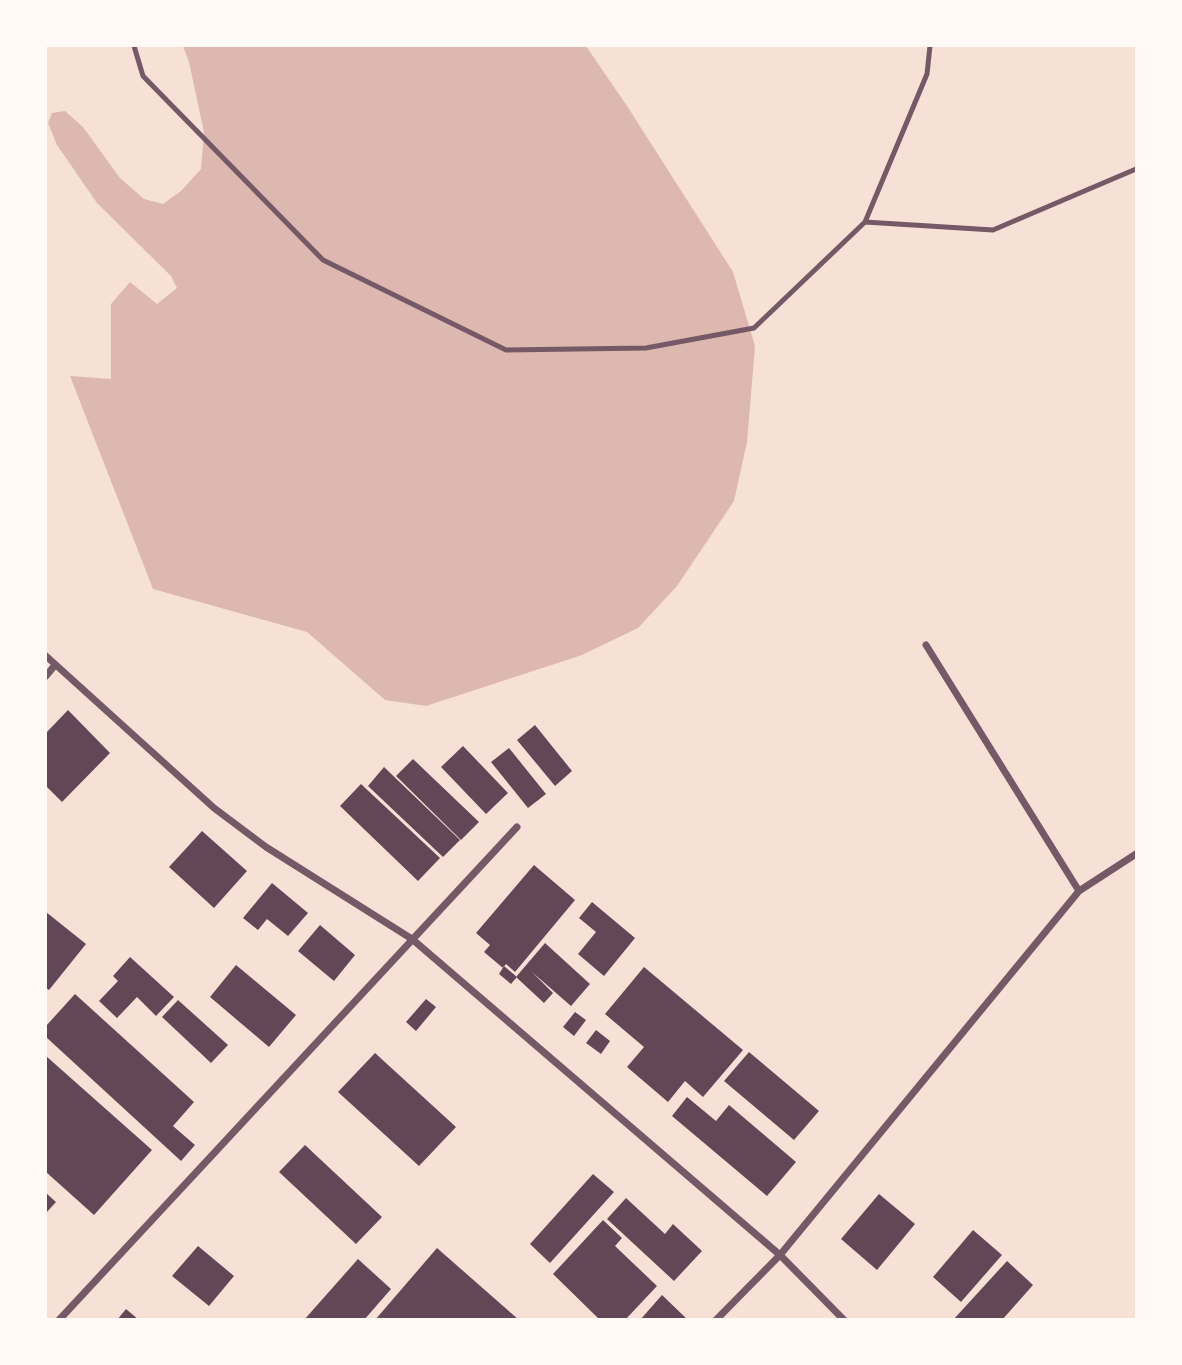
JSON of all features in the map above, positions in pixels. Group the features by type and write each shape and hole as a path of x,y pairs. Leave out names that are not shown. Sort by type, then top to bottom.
{"street":[{"path":"926,645 1079,891"},
{"path":"46,656 214,808 266,847 412,939 780,1255 844,1320"},
{"path":"46,676 55,665"},
{"path":"59,1320 517,827"},
{"path":"716,1320 780,1255 1079,891 1136,854"}],"lane":[{"path":"134,46 143,76 323,260 506,350 646,348 754,328 865,222 927,74 930,46"},
{"path":"865,222 993,230 1136,169"}],"shaded area":[{"path":"183,46 586,46 733,272 755,346 747,442 734,501 677,586 638,628 582,655 426,706 385,700 307,632 153,589 70,376 111,379 111,304 130,282 157,304 177,288 171,276 97,203 57,145 48,123 52,113 65,111 83,127 120,178 144,199 163,204 181,191 201,169 204,132"}],"building":[{"path":"68,710 110,753 62,802 46,786 46,733"},
{"path":"535,725 572,771 555,786 517,740"},
{"path":"463,746 508,793 486,814 441,767"},
{"path":"509,748 546,794 528,808 491,762"},
{"path":"413,759 479,822 461,840 396,776"},
{"path":"384,767 460,840 443,857 368,786"},
{"path":"361,784 440,858 418,881 340,806"},
{"path":"202,831 247,871 214,908 169,867"},
{"path":"534,865 575,900 515,972 506,964 503,968 484,952 490,945 476,933"},
{"path":"272,883 308,913 288,936 267,919 258,930 243,918"},
{"path":"592,902 635,938 604,976 578,954 596,932 579,918"},
{"path":"46,912 86,944 49,990 46,988"},
{"path":"320,925 355,955 334,981 298,951"},
{"path":"545,943 590,984 571,1006 532,972 553,993 544,1003 516,977"},
{"path":"130,957 174,997 156,1016 137,997 117,1018 99,1001 118,981 113,976"},
{"path":"236,965 296,1015 269,1047 210,997"},
{"path":"504,966 517,977 511,984 499,974"},
{"path":"644,967 743,1050 703,1097 685,1081 668,1102 627,1067 644,1047 605,1014"},
{"path":"75,994 194,1102 173,1126 195,1145 181,1161 46,1037 46,1026"},
{"path":"426,999 436,1007 416,1031 406,1022"},
{"path":"178,1000 228,1045 211,1063 162,1017"},
{"path":"575,1012 586,1020 574,1036 563,1027"},
{"path":"596,1030 610,1041 601,1054 586,1043"},
{"path":"749,1052 819,1111 794,1140 724,1081"},
{"path":"375,1053 456,1127 419,1166 338,1092"},
{"path":"46,1056 152,1150 94,1215 46,1172"},
{"path":"687,1097 716,1121 729,1105 796,1162 767,1196 672,1116"},
{"path":"305,1145 382,1217 356,1244 279,1172"},
{"path":"593,1174 614,1192 550,1263 530,1244"},
{"path":"46,1193 56,1202 46,1213"},
{"path":"879,1194 915,1224 877,1270 841,1239"},
{"path":"626,1198 665,1234 673,1224 702,1251 674,1281 607,1219"},
{"path":"603,1220 622,1238 615,1246 657,1286 625,1320 600,1320 553,1274"},
{"path":"973,1230 1002,1255 961,1302 933,1277"},
{"path":"198,1246 234,1276 209,1306 172,1276"},
{"path":"437,1248 519,1320 375,1320"},
{"path":"358,1259 391,1289 364,1320 304,1320"},
{"path":"1007,1261 1033,1285 1002,1320 953,1320"},
{"path":"662,1295 688,1320 640,1320"},
{"path":"126,1309 139,1320 117,1320"}]}
